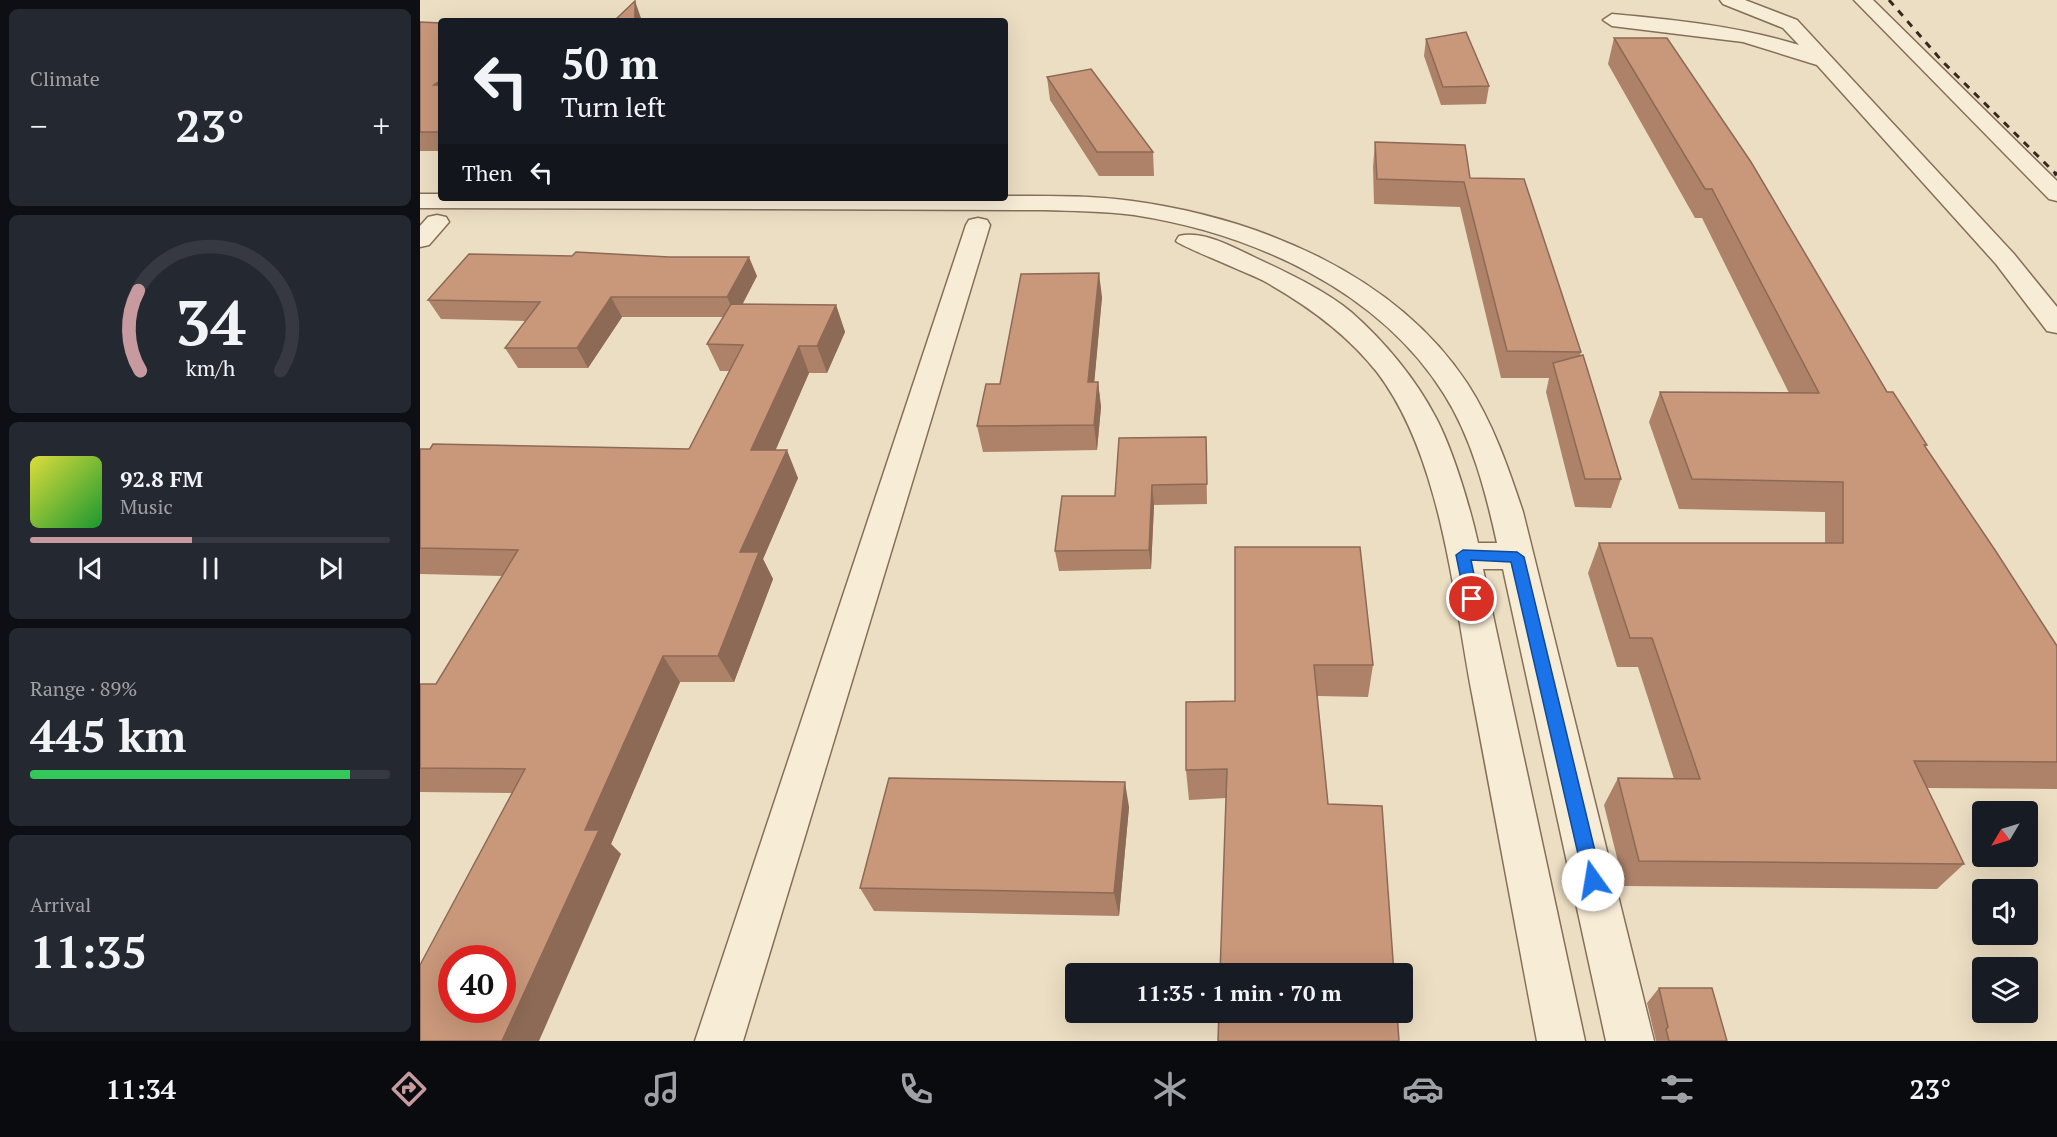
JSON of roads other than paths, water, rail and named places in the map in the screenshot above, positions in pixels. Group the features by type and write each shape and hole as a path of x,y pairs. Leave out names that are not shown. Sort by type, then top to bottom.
{"street":[{"path":"1729,0 1790,24 2004,259 2057,325"},
{"path":"1863,0 2057,194"},
{"path":"1612,20 1733,33 1797,50 1826,63"},
{"path":"424,221 1043,202 1133,208 1208,224 1262,242 1323,272 1378,306 1414,337 1455,387 1486,446 1517,557 1630,1041"},
{"path":"424,221 1089,224 1154,231 1217,249 1274,276 1340,317 1387,366 1422,419 1455,514 1561,1041"},
{"path":"720,1041 978,225"},
{"path":"1463,555 1517,557"}],"railway":[{"path":"1889,0 1942,61 2056,174"}]}
